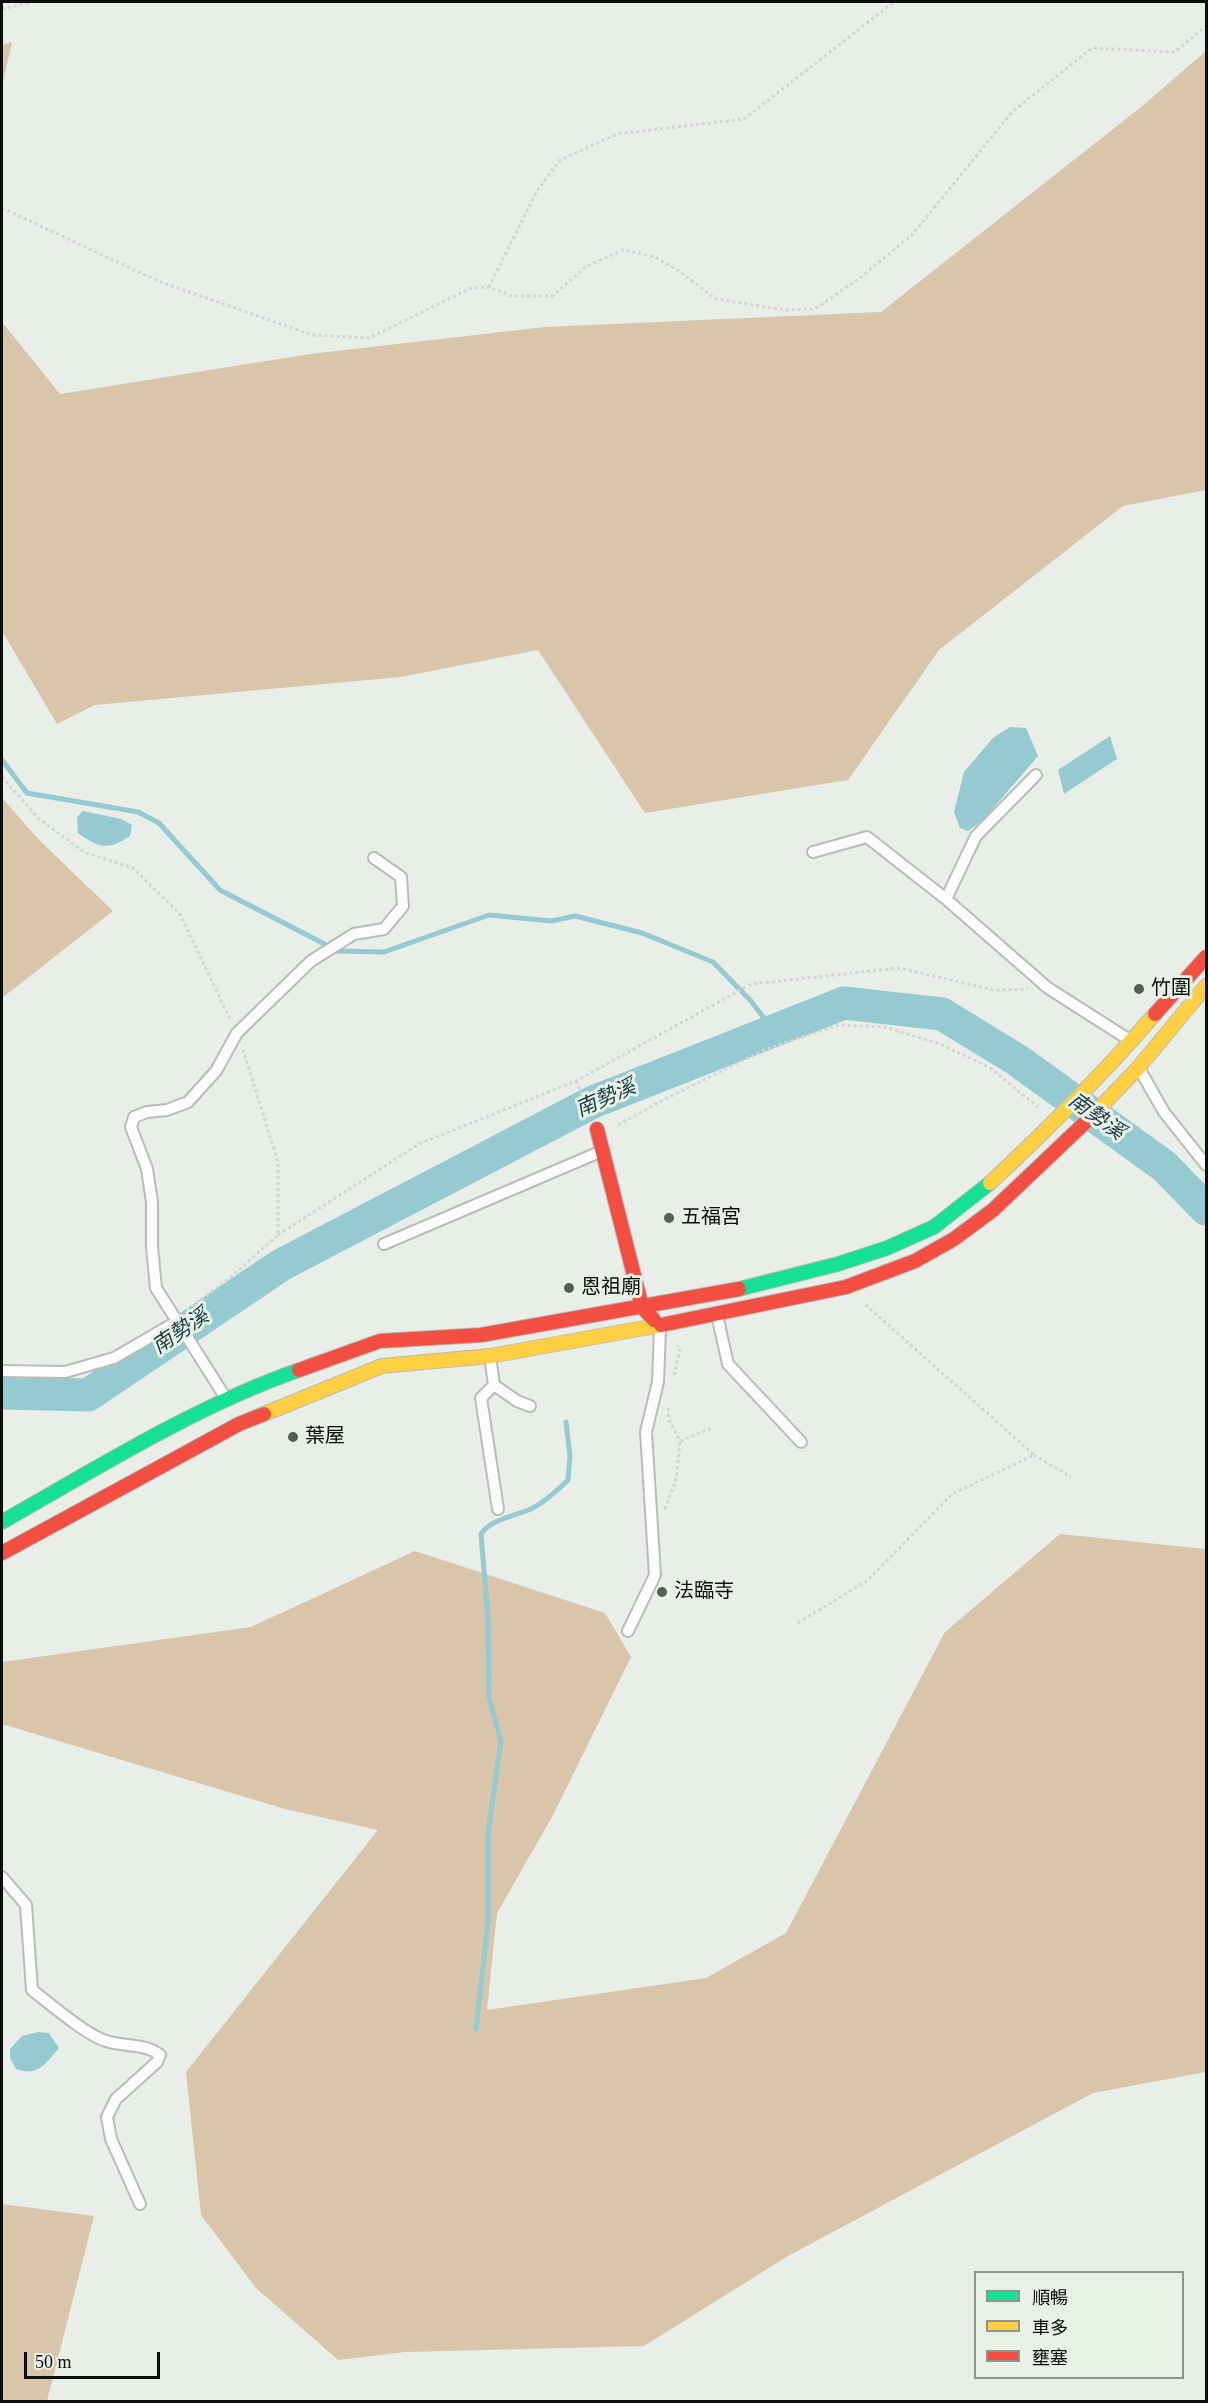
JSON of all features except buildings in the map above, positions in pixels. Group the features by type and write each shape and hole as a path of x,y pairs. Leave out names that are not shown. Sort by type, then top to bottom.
{"street":[{"path":"2,1522 223,1394 380,1341 481,1335 722,1293 838,1264 887,1248 934,1227 979,1193 1107,1070 1206,957"},
{"path":"2,1553 239,1424 382,1366 490,1356 717,1315 846,1287 915,1262 954,1239 993,1210 1071,1138 1138,1068 1206,986"},
{"path":"1131,1041 1138,1068"},
{"path":"598,1133 642,1307 660,1325"},
{"path":"838,1264 846,1287"},
{"path":"481,1335 490,1356"},
{"path":"223,1394 239,1424"}],"lane":[{"path":"946,898 976,836 1036,774"},
{"path":"813,852 867,837 946,898 1048,988 1131,1041"},
{"path":"223,1394 156,1288 152,1247 152,1202 147,1169 131,1127 134,1117 147,1112 167,1110 188,1102 216,1071 237,1033 311,961 354,934 384,929 403,906 401,877 374,858"},
{"path":"1138,1068 1164,1112 1206,1165"},
{"path":"384,1244 602,1151"},
{"path":"717,1315 728,1364 801,1442"},
{"path":"2,1371 64,1372 107,1360 133,1348 176,1322"},
{"path":"628,1631 655,1575 645,1432 658,1382 660,1325"},
{"path":"490,1356 494,1385 530,1406"},
{"path":"494,1385 481,1398 498,1509"},
{"path":"2,1877 26,1905 32,1990 68,2018 104,2041 152,2048 160,2055 157,2062 116,2099 107,2117 111,2139 140,2204"}],"path":[{"path":"2,9 31,2"},
{"path":"489,286 537,191 560,160 617,134 744,119 894,2"},
{"path":"2,208 158,282 312,334 369,338 471,288 489,286 511,296 552,296 587,266 623,250 655,257 679,271 716,299 784,310 815,309 857,280 912,234 1013,111 1092,48 1175,52 1206,26"},
{"path":"2,777 38,818 84,852 133,868 180,914 237,1033 278,1162 278,1235"},
{"path":"176,1322 178,1317 231,1277 278,1235 418,1144 576,1081 751,984 899,968 994,990 1048,988"},
{"path":"576,1081 598,1133 764,1050 838,1025 885,1027 940,1044 989,1067 1057,1119"},
{"path":"846,1287 1034,1455 1071,1478"},
{"path":"660,1325 674,1338 680,1351 672,1383"},
{"path":"653,1531 673,1491 680,1441 669,1420 667,1404"},
{"path":"680,1441 712,1428"},
{"path":"798,1623 868,1580 952,1494 1034,1455"}],"shaded area":[{"path":"12,42 2,86 2,45"},
{"path":"1206,51 1206,490 1123,506 939,650 848,780 645,813 538,650 401,677 95,705 57,724 2,631 2,322 60,394 310,354 545,327 881,312 1141,107"},
{"path":"2,798 39,840 113,911 2,998"},
{"path":"1060,1534 1206,1549 1206,2072 1093,2093 788,2256 644,2346 405,2352 338,2360 256,2288 201,2215 186,2072 378,1830 285,1809 2,1724 2,1662 251,1627 415,1551 605,1613 631,1657 553,1815 497,1913 487,2010 706,1978 786,1933 945,1632"},
{"path":"2,2204 94,2216 47,2401 2,2401"}],"water":[{"path":"1010,727 1026,728 1038,756 983,820 968,831 960,828 954,812 964,772 993,738"},
{"path":"1110,736 1117,759 1064,794 1058,770"},
{"path":"83,811 121,819 132,825 130,836 109,846 92,842 78,833 77,817"},
{"path":"38,2032 49,2033 59,2048 45,2064 36,2070 16,2069 10,2058 10,2049 22,2036"}],"waterway":[{"path":"2,760 27,793 138,812 159,823 220,890 338,951 384,952 489,915 552,921 575,916 642,933 713,962 751,1001 774,1031"},
{"name":"南勢溪","path":"2,1393 88,1395 281,1265 593,1102 844,1003 942,1014 1017,1060 1164,1166 1206,1209"},
{"path":"476,2029 488,1923 488,1834 501,1741 489,1698 488,1618 481,1534 497,1521 536,1506 568,1480 570,1456 566,1422"}],"traffic: fast":[{"path":"739,1289 838,1264 887,1248 934,1227 990,1183"},
{"path":"2,1522 148,1439 222,1401 299,1370"}],"traffic: slow":[{"path":"1091,1117 1138,1068 1206,986"},
{"path":"990,1183 1075,1101 1155,1014"},
{"path":"264,1414 382,1366 490,1356 661,1325"}],"traffic: jam":[{"path":"1155,1014 1206,957"},
{"path":"661,1325 846,1287 915,1261 954,1239 993,1210 1091,1117"},
{"path":"597,1129 642,1307 654,1320"},
{"path":"299,1370 380,1341 481,1335 739,1289"},
{"path":"2,1553 239,1424 264,1414"}],"place":[{"name":"竹圍","path":"1139,989"},
{"name":"五福宮","path":"669,1218"},
{"name":"恩祖廟","path":"569,1288"},
{"name":"葉屋","path":"293,1437"},
{"name":"法臨寺","path":"662,1592"}]}
